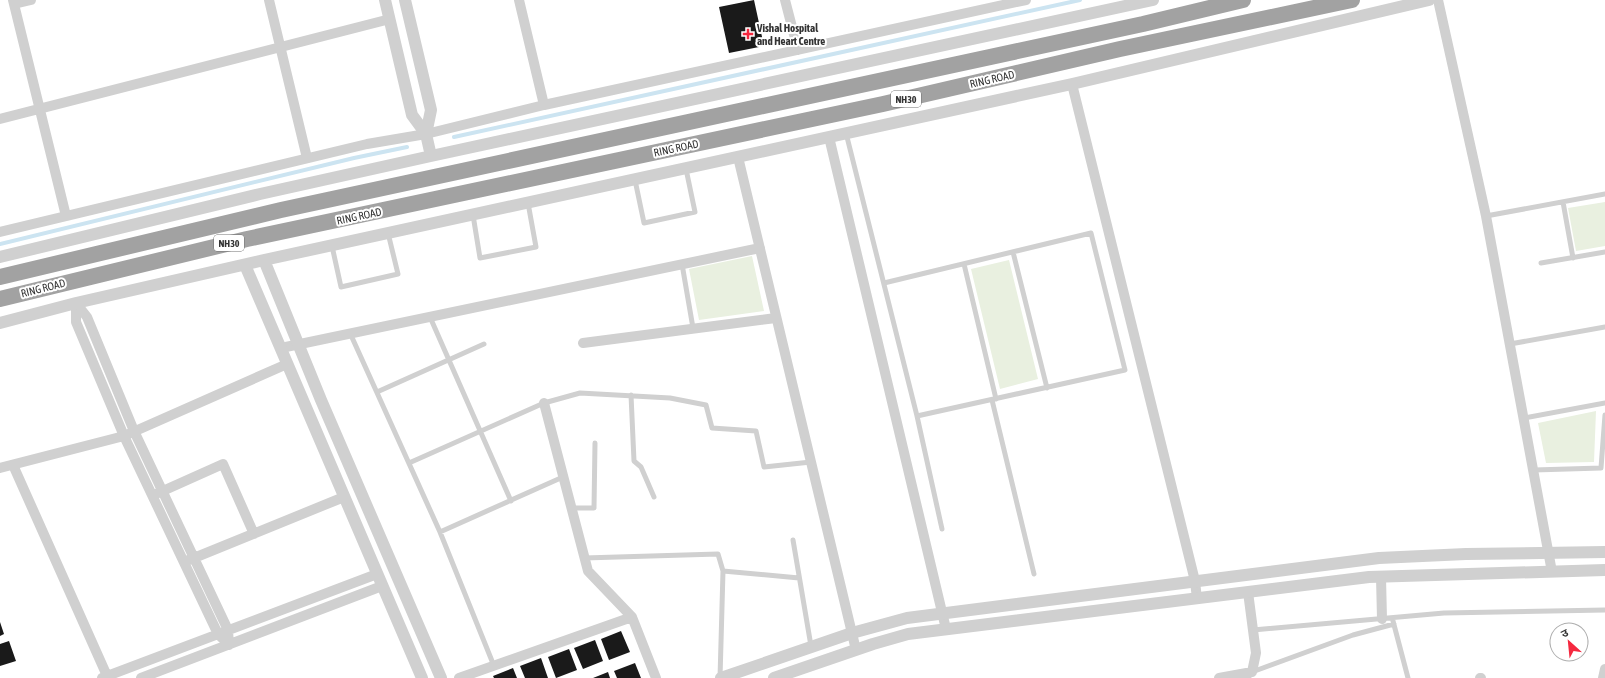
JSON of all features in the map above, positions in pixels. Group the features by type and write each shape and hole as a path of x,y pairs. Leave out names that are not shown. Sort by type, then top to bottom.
{"highway":[{"name":"RING ROAD","path":"0,277 281,210 1104,32 1243,0"},
{"name":"RING ROAD","path":"0,299 246,239 460,195 638,155 883,104 1120,49 1352,0"}],"street":[{"path":"31,0 14,2 66,216"},
{"path":"269,0 307,158"},
{"path":"385,0 412,114 426,134 431,156"},
{"path":"405,0 431,110 426,134"},
{"path":"520,0 544,105"},
{"path":"785,0 798,50"},
{"path":"0,232 367,144 426,134 544,105 1026,0"},
{"path":"0,258 260,194 1153,0"},
{"path":"0,323 76,303 264,260 1072,84 1429,0"},
{"path":"1438,0 1486,216 1552,572"},
{"path":"0,119 390,19"},
{"path":"1072,84 1195,581 1197,599"},
{"path":"829,137 946,629"},
{"path":"738,157 856,650"},
{"path":"281,348 760,248"},
{"path":"264,260 321,400 441,678"},
{"path":"245,265 422,678"},
{"path":"76,303 87,317 134,431 228,630 229,645"},
{"path":"76,303 76,322 124,436 218,634 229,645"},
{"path":"582,343 776,318"},
{"path":"0,468 124,436 287,364"},
{"path":"544,403 588,571 632,617 656,678"},
{"path":"152,496 223,464 254,534"},
{"path":"13,465 106,677 377,574"},
{"path":"184,563 344,497"},
{"path":"720,678 852,633 907,618 1379,558 1466,554 1605,552"},
{"path":"776,659 779,677 856,650 908,634 946,629 1381,577 1605,570"},
{"path":"1381,577 1387,618"},
{"path":"141,678 382,586"},
{"path":"1220,678 1250,675 1256,654 1248,592"},
{"path":"459,678 632,617"},
{"path":"1603,678 1605,669"}],"lane":[{"path":"846,134 917,416 942,529"},
{"path":"635,180 644,223 695,212 686,168"},
{"path":"1486,216 1605,194"},
{"path":"1563,202 1573,258"},
{"path":"473,215 480,258 536,247 528,203"},
{"path":"332,246 341,287 398,274 388,233"},
{"path":"884,283 1091,233 1125,370 917,416"},
{"path":"1013,252 1047,388"},
{"path":"1541,263 1605,252"},
{"path":"682,264 693,328"},
{"path":"964,264 1034,574"},
{"path":"430,316 511,501"},
{"path":"1510,344 1605,327"},
{"path":"350,333 440,532 494,666"},
{"path":"377,392 484,344"},
{"path":"409,463 544,403 580,393 670,398 706,405 712,428 756,431 764,467 811,462"},
{"path":"631,396 634,461 641,467 654,497"},
{"path":"1524,418 1605,403"},
{"path":"1534,470 1601,468 1605,414"},
{"path":"571,508 594,508 595,444"},
{"path":"440,532 563,477"},
{"path":"793,540 811,647"},
{"path":"584,558 718,554 723,571 720,678"},
{"path":"723,571 799,578"},
{"path":"1253,630 1444,613 1605,610"},
{"path":"1387,618 1394,624 1408,678"},
{"path":"1250,675 1353,635 1394,624"}],"green space":[{"path":"1605,202 1605,246 1576,251 1568,208"},
{"path":"752,256 764,311 699,320 689,269"},
{"path":"1009,260 1038,379 1000,389 971,269"},
{"path":"1596,411 1594,462 1546,463 1538,423"}],"building":[{"path":"754,0 764,46 729,53 719,7"},
{"path":"0,622 4,634 0,636"},
{"path":"621,631 630,652 609,660 601,639"},
{"path":"595,640 603,661 583,669 574,648"},
{"path":"9,641 16,661 0,666 0,644"},
{"path":"569,649 577,670 556,678 548,657"},
{"path":"541,658 548,678 525,678 520,666"},
{"path":"635,663 641,678 617,678 614,671"},
{"path":"513,668 517,678 494,678 493,676"},
{"path":"608,672 610,678 593,678"}],"waterway":[{"path":"454,137 1080,0"},
{"path":"0,244 354,158 407,147"}],"place":[{"name":"Vishal Hospital and Heart Centre","path":"748,34"}]}
